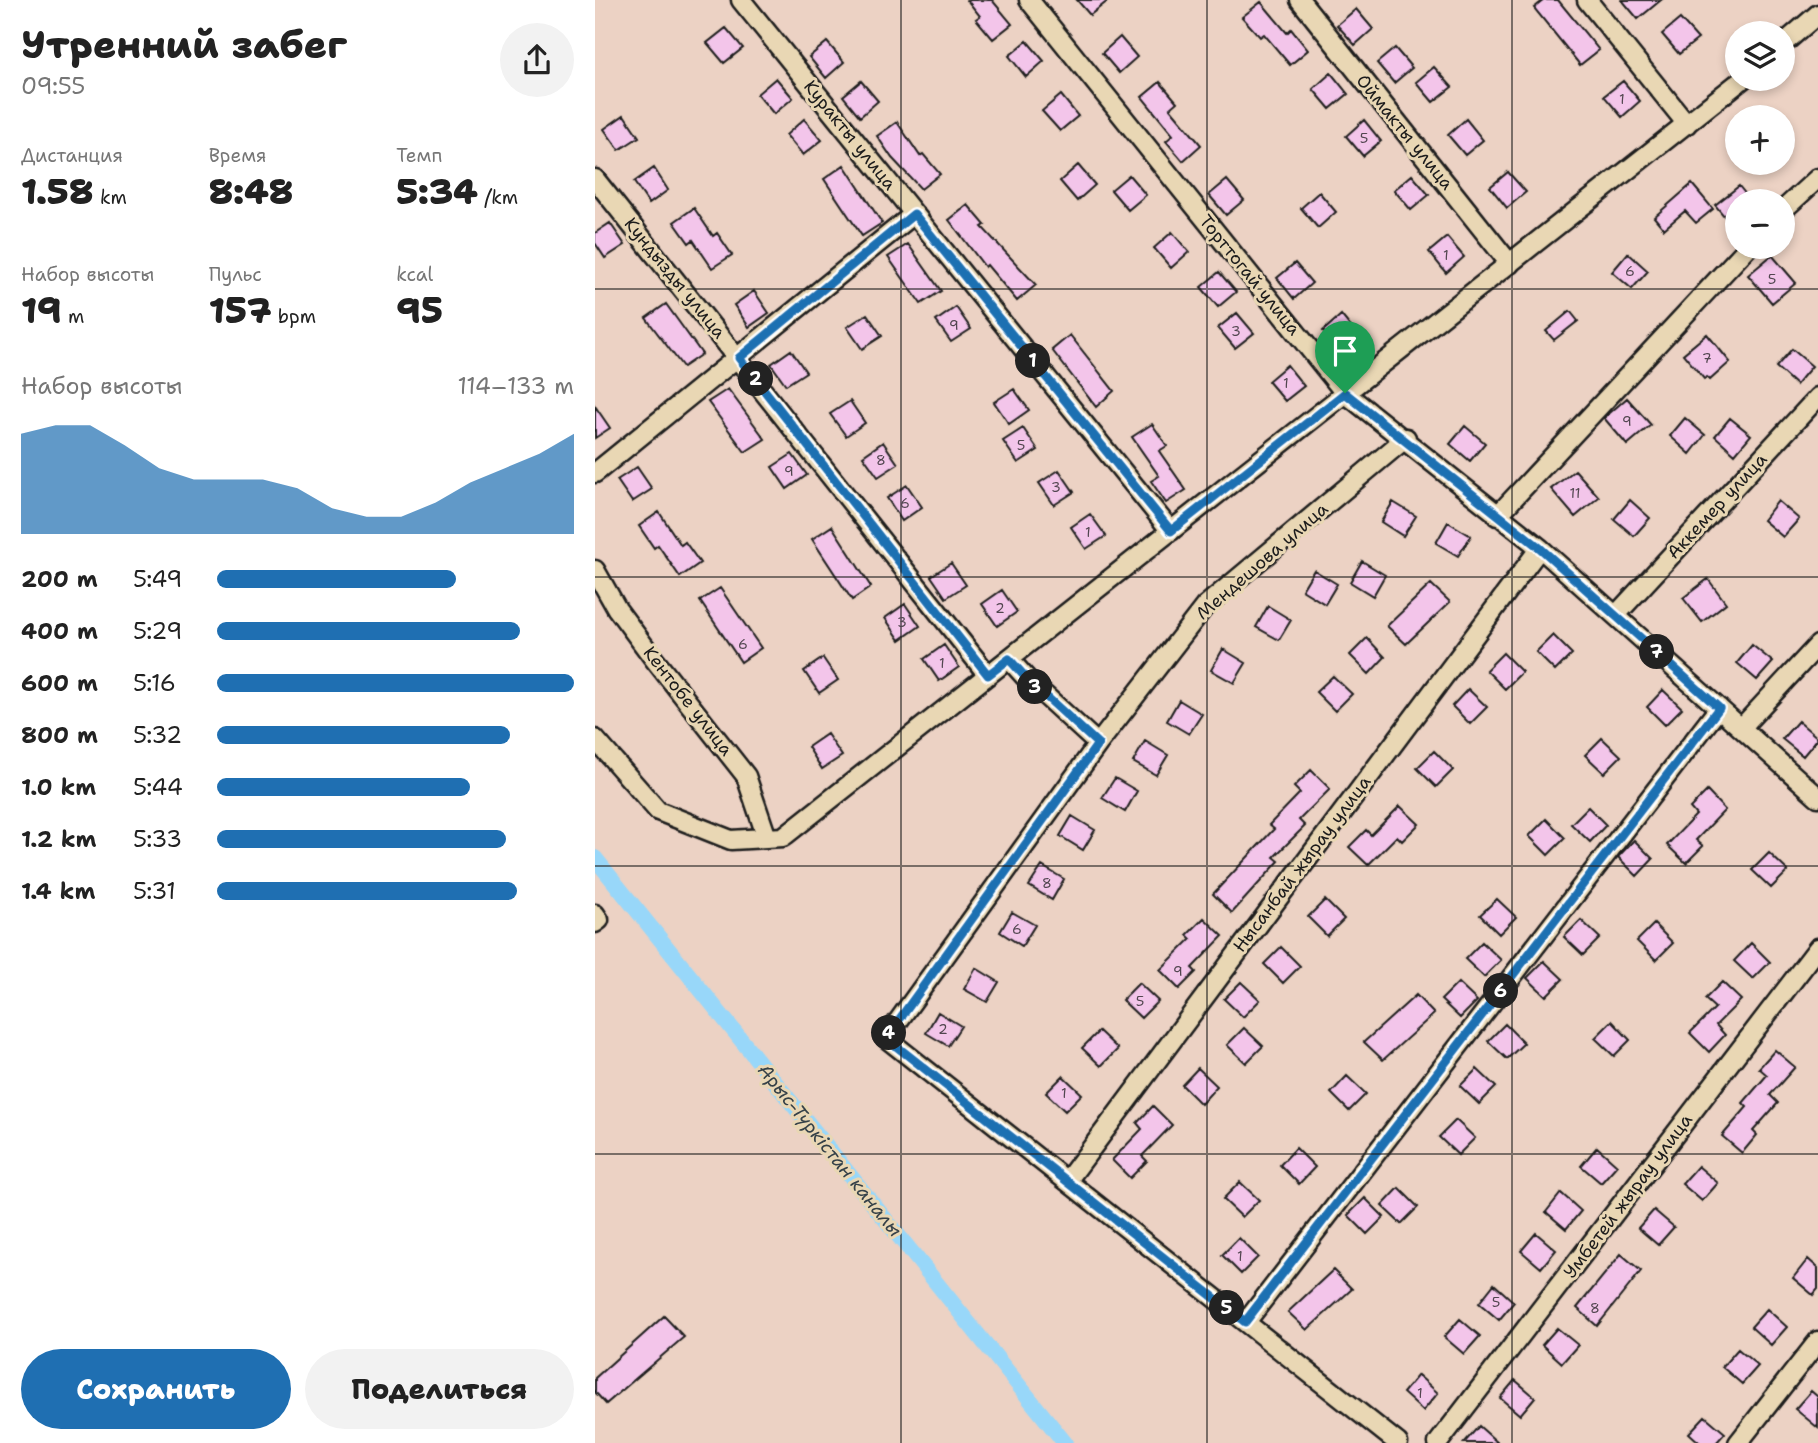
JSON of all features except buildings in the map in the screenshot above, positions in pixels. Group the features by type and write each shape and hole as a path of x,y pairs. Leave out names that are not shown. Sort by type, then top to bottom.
{"street":[{"name":"Куракты улица","path":"741,0 1171,531"},
{"name":"Торттогай улица","path":"1029,0 1345,393 1406,438 1497,516 1540,548 1818,797"},
{"name":"Оймакты улица","path":"1300,0 1510,264"},
{"path":"1587,0 1687,124"},
{"path":"1795,34 1818,15"},
{"path":"595,739 658,811 731,840 783,837 1728,91"},
{"path":"1795,199 1818,178"},
{"name":"Кундызды улица","path":"595,179 988,675"},
{"path":"595,473 914,214"},
{"path":"1497,516 1737,259"},
{"name":"Аккемер улица","path":"1616,615 1818,397"},
{"name":"Мендешова улица","path":"1067,1181 886,1038 1098,744 1205,606 1406,438"},
{"name":"Нысанбай жырау улица","path":"1067,1181 1540,548"},
{"name":"Кентобе улица","path":"595,570 632,629 746,776 767,838"},
{"path":"1741,727 1818,645"},
{"path":"1009,659 1098,744"},
{"path":"1245,1322 1719,708"},
{"name":"Умбетей жырау улица","path":"1439,1443 1818,948"},
{"path":"1067,1181 1398,1443"},
{"path":"1738,1443 1818,1341"}],"waterway":[{"name":"Арыс-Түркістан каналы","path":"595,858 1065,1443"}],"route":[{"path":"914,214 1171,531 1345,393 1406,438 1497,516 1540,548 1719,708 1245,1322 886,1038 1098,744 1009,659 988,675 739,358 914,214"}]}
